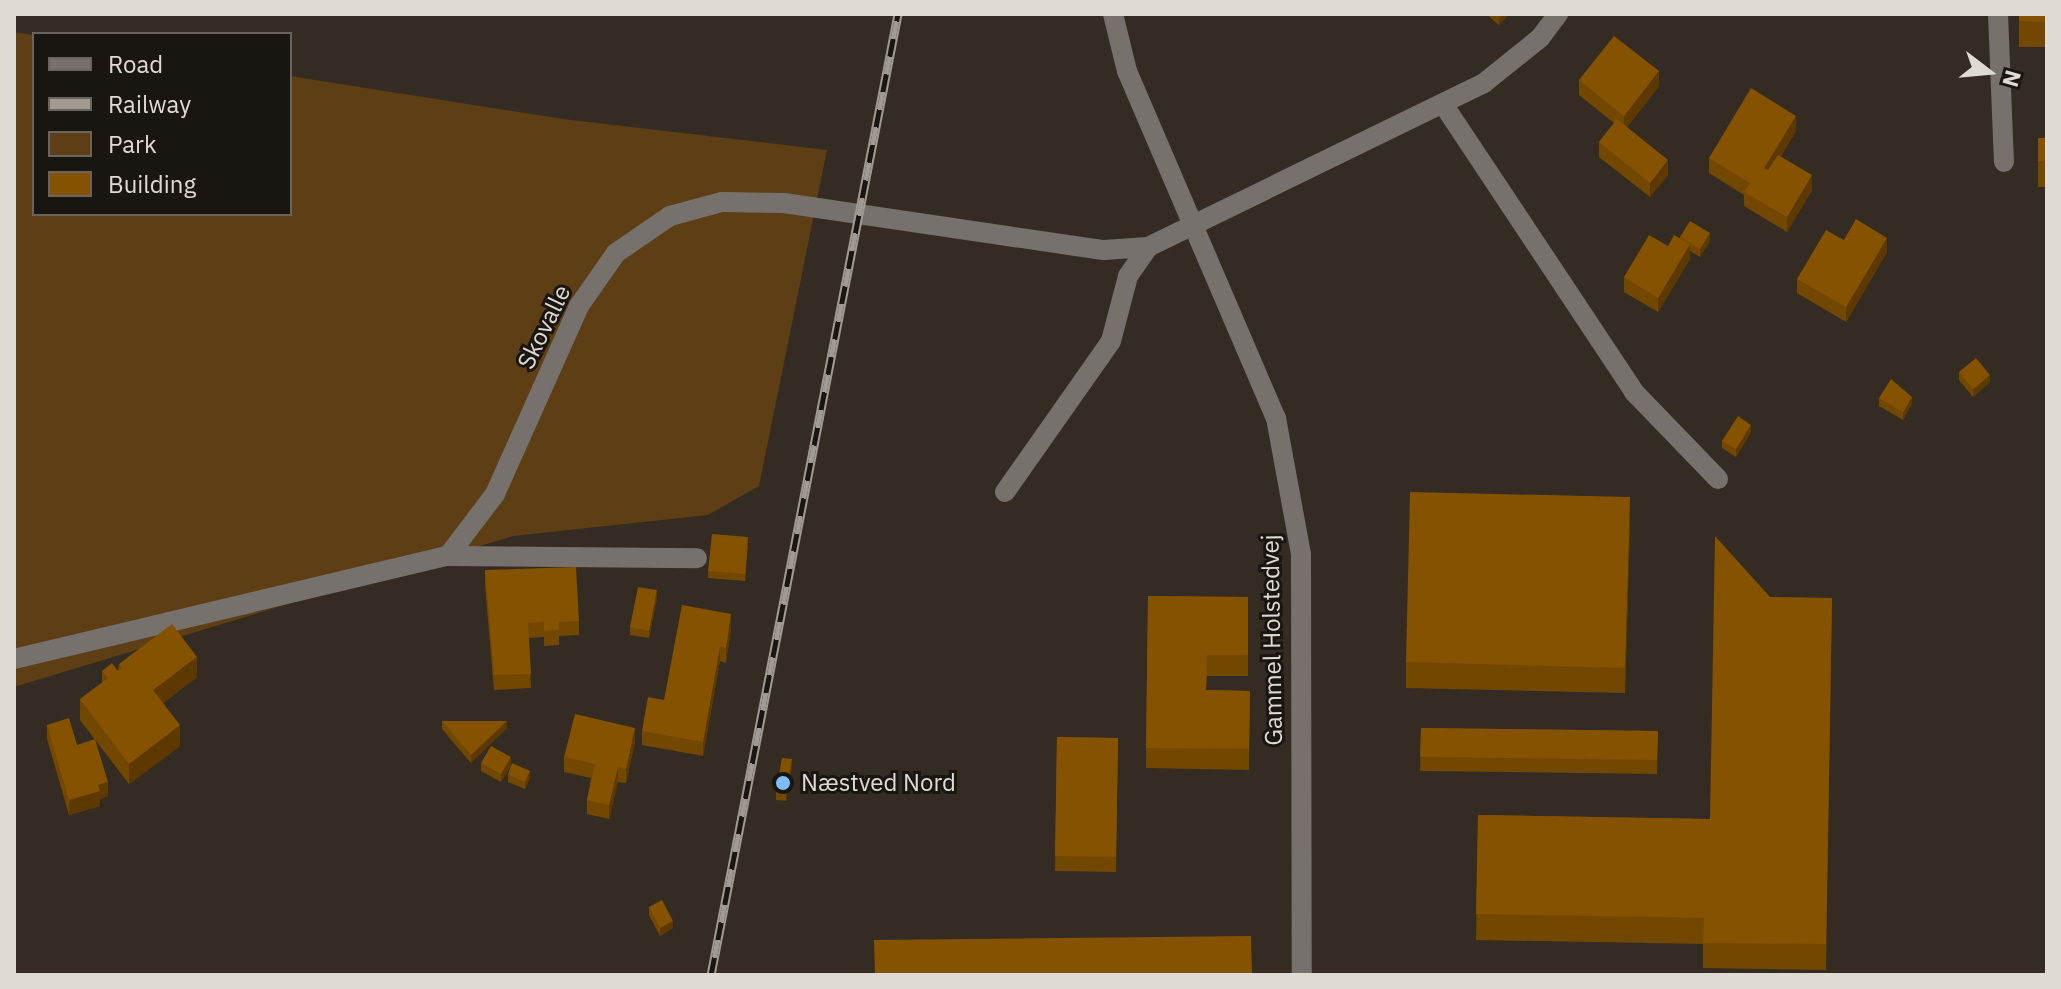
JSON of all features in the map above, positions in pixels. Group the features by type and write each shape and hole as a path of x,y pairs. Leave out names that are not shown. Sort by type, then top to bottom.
{"street":[{"name":"Gammel Holstedvej","path":"1113,14 1127,71 1276,418 1301,554 1302,975"},
{"path":"1193,227 1484,83 1540,38 1558,14"},
{"path":"1998,14 2004,162"},
{"path":"1443,104 1634,392 1718,479"},
{"name":"Skovalle","path":"448,556 495,494 579,306 616,253 670,216 722,202 784,203 1104,250 1148,247 1193,227"},
{"path":"1005,492 1111,341 1128,276 1148,247"},
{"path":"14,659 448,556 697,558"}],"green space":[{"path":"14,32 32,35 32,216 292,216 292,76 563,119 827,150 759,486 708,515 513,536 14,687"}],"building":[{"path":"2019,14 2047,14 2047,22 2019,21"},
{"path":"1614,36 1659,71 1624,116 1579,80"},
{"path":"1751,88 1796,116 1764,168 1768,170 1778,155 1812,175 1787,217 1744,192 1750,183 1709,158"},
{"path":"1617,119 1668,160 1650,183 1599,142"},
{"path":"2038,138 2047,138 2047,161 2038,161"},
{"path":"1856,219 1887,238 1846,307 1797,279 1826,230 1844,240"},
{"path":"1690,221 1710,233 1700,249 1680,237"},
{"path":"1649,235 1668,246 1674,235 1690,244 1658,298 1624,277"},
{"path":"1976,358 1990,375 1973,389 1959,372"},
{"path":"1891,379 1912,397 1903,412 1879,398"},
{"path":"1738,416 1751,425 1736,449 1722,441"},
{"path":"1410,492 1630,497 1625,668 1406,662"},
{"path":"712,534 748,537 745,574 708,571"},
{"path":"1715,536 1770,597 1832,598 1826,944 1703,943 1704,918 1476,914 1478,815 1710,819"},
{"path":"576,567 579,621 559,622 559,630 544,631 544,622 528,623 531,674 494,675 485,570"},
{"path":"638,587 657,590 649,631 630,627"},
{"path":"1148,596 1248,597 1248,655 1207,655 1206,690 1250,691 1249,749 1146,748"},
{"path":"682,605 731,614 726,648 720,647 703,742 642,731 648,697 664,700"},
{"path":"172,624 197,657 153,690 180,725 129,764 80,699 108,678 102,671 112,663 118,671 122,668 119,664"},
{"path":"575,714 635,728 626,769 618,767 609,805 587,800 595,764 564,757"},
{"path":"69,718 77,745 95,739 108,782 98,785 100,791 69,800 47,725"},
{"path":"442,721 507,721 471,755"},
{"path":"1421,728 1658,731 1657,760 1420,757"},
{"path":"1057,737 1118,738 1116,857 1055,856"},
{"path":"491,746 511,757 501,774 481,763"},
{"path":"782,758 792,759 786,794 776,792"},
{"path":"512,763 530,771 525,782 508,774"},
{"path":"662,900 673,921 660,928 649,907"},
{"path":"1251,936 1252,975 875,975 874,940"}],"railway":[{"path":"711,975 898,14"}],"place":[{"name":"Næstved Nord","path":"783,783"}]}
